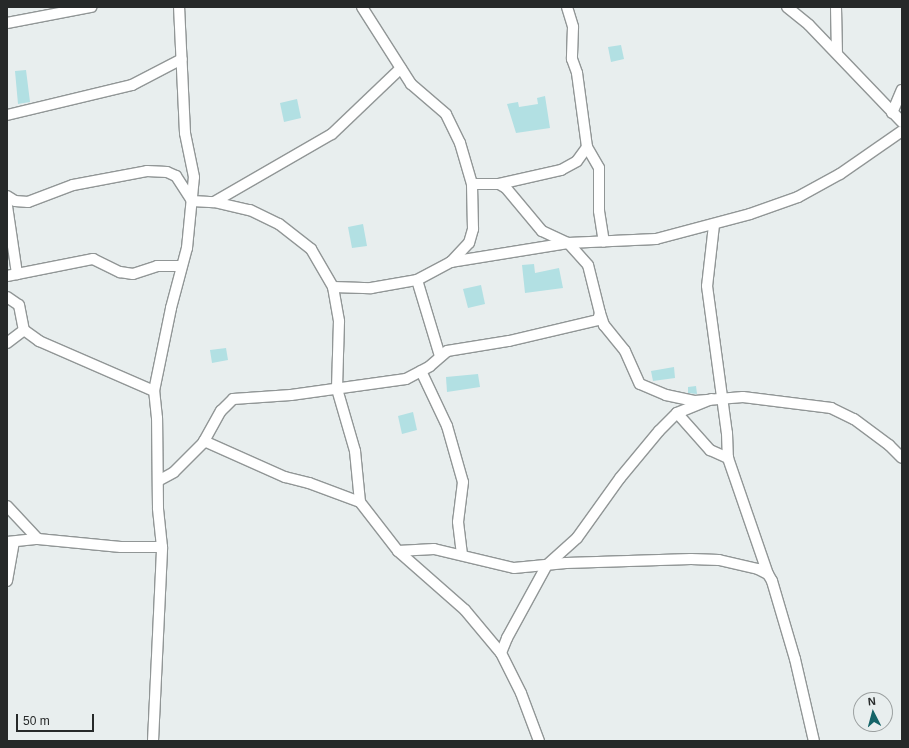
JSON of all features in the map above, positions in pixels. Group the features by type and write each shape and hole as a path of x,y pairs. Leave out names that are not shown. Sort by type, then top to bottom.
{"street":[{"path":"7,23 91,7"},
{"path":"153,741 162,547 154,391 181,266 187,248 194,177 185,133 179,7"},
{"path":"362,7 411,84 446,114 460,143 472,184 473,229 468,243 451,262"},
{"path":"567,7 573,27 572,59 577,73 588,147 600,168 599,211 604,242"},
{"path":"787,7 837,53 902,122"},
{"path":"836,7 837,53"},
{"path":"7,115 132,85 182,59"},
{"path":"214,202 332,134 401,68"},
{"path":"892,113 902,90"},
{"path":"333,287 371,288 416,280 451,262 568,243 656,239 680,231 714,225 798,197 840,174 902,131"},
{"path":"472,184 500,184 561,170 577,161 588,147"},
{"path":"7,196 15,201 28,202 73,185 147,171 167,172 176,176 192,201"},
{"path":"500,184 506,188 542,231 568,243 588,265 604,325 625,351 640,384 666,395 695,401 712,398 743,397 830,408 854,419 889,445 902,458"},
{"path":"192,201 214,202 250,210 279,224 311,249 333,287 339,321 337,389 355,451 360,502"},
{"path":"7,206 18,274"},
{"path":"714,225 707,286 722,398 728,458 768,574 795,659 814,741"},
{"path":"7,276 93,259 120,272 133,274 157,266 181,266"},
{"path":"416,280 440,356"},
{"path":"7,297 19,305 24,330 39,341 154,391"},
{"path":"158,481 174,472 204,441 221,411 233,399 337,389 406,379 421,371 447,351 509,341 594,322 600,313"},
{"path":"7,343 24,330"},
{"path":"421,371 447,426 463,482 458,522 462,554"},
{"path":"501,653 547,565 577,538 620,478 677,413 712,398"},
{"path":"677,413 710,450 728,458"},
{"path":"204,441 286,477 309,483 360,502 398,551 465,610 501,653 521,693 539,741"},
{"path":"7,506 38,540"},
{"path":"7,581 11,542 38,540 121,547 162,547"},
{"path":"398,551 434,549 462,554 514,568 547,565 712,560 758,569 768,574"}],"building":[{"path":"621,45 624,59 611,62 608,47"},
{"path":"26,70 30,102 18,104 15,71"},
{"path":"545,96 550,128 516,133 507,104 518,102 519,107 538,104 537,98"},
{"path":"297,99 301,118 284,122 280,103"},
{"path":"363,224 367,246 352,248 348,227"},
{"path":"534,264 535,273 559,268 563,288 525,293 522,265"},
{"path":"481,285 485,304 468,308 463,289"},
{"path":"226,348 228,360 212,363 210,350"},
{"path":"674,367 675,378 653,381 651,371"},
{"path":"478,374 480,387 447,392 446,377"},
{"path":"696,386 697,394 688,393 688,387"},
{"path":"413,412 417,430 402,434 398,416"}]}
